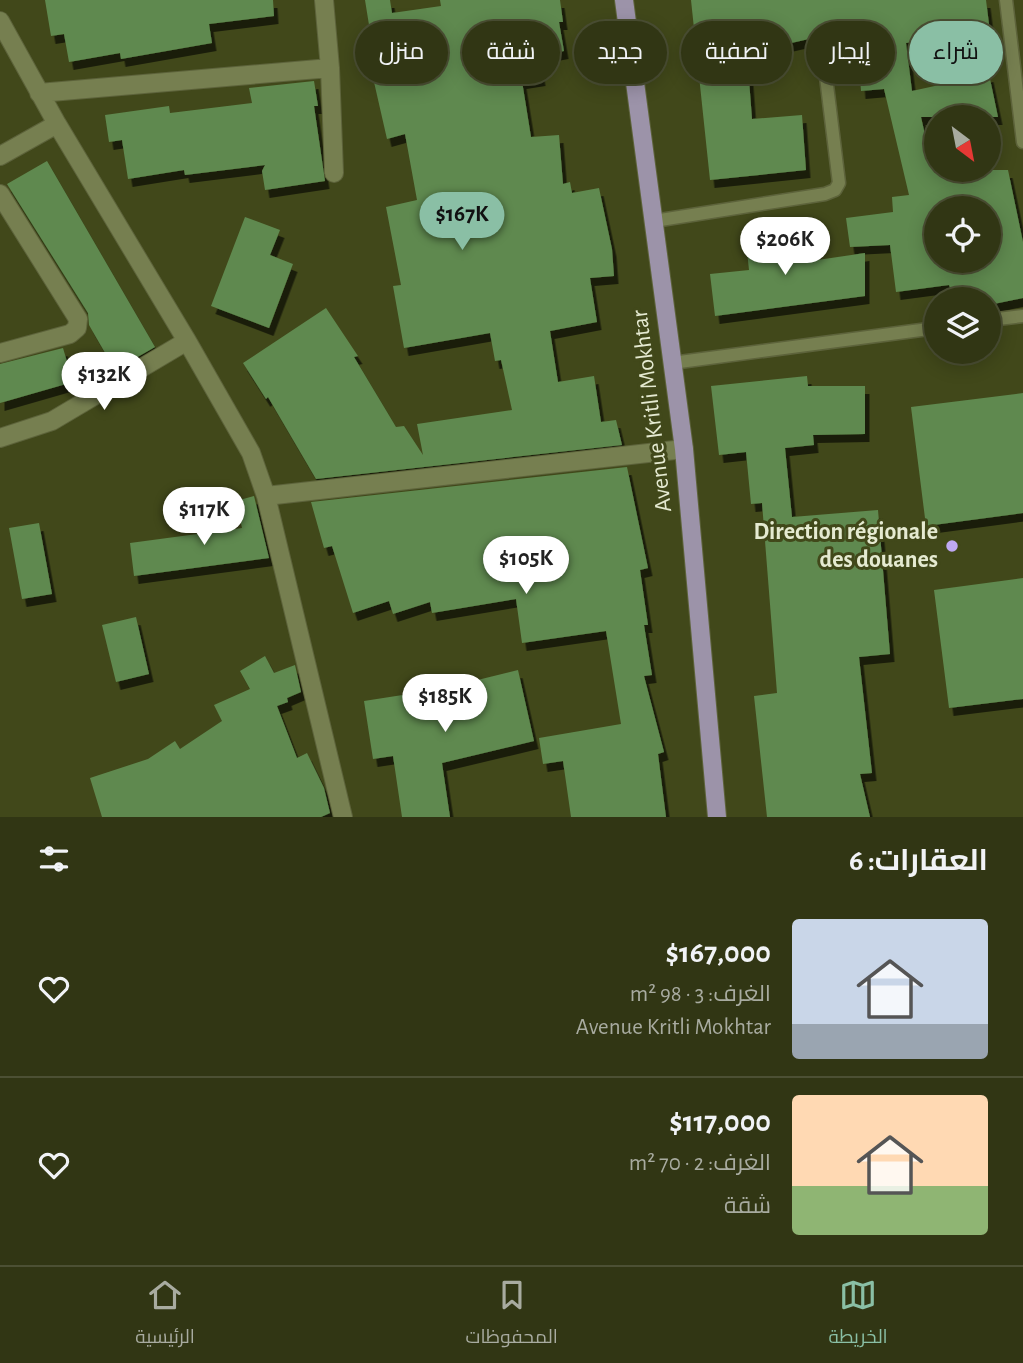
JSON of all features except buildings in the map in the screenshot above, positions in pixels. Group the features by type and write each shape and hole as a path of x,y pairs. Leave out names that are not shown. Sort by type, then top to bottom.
{"main road":[{"name":"Avenue Kritli Mokhtar","path":"624,0 684,449 717,817"}],"street":[{"path":"324,0 334,173"},
{"path":"0,21 57,124 251,453 266,496 343,817"},
{"path":"39,93 330,68"},
{"path":"0,156 57,124"},
{"path":"0,194 78,318 77,328 70,334 0,353"},
{"path":"0,438 52,421 187,341"},
{"path":"266,496 684,449"}],"lane":[{"path":"1006,0 1023,142"},
{"path":"654,221 825,194 835,190 839,183 827,84"},
{"path":"1001,319 1023,316"},
{"path":"672,363 924,330"}],"place":[{"name":"Direction régionale des douanes","path":"952,546"}]}
